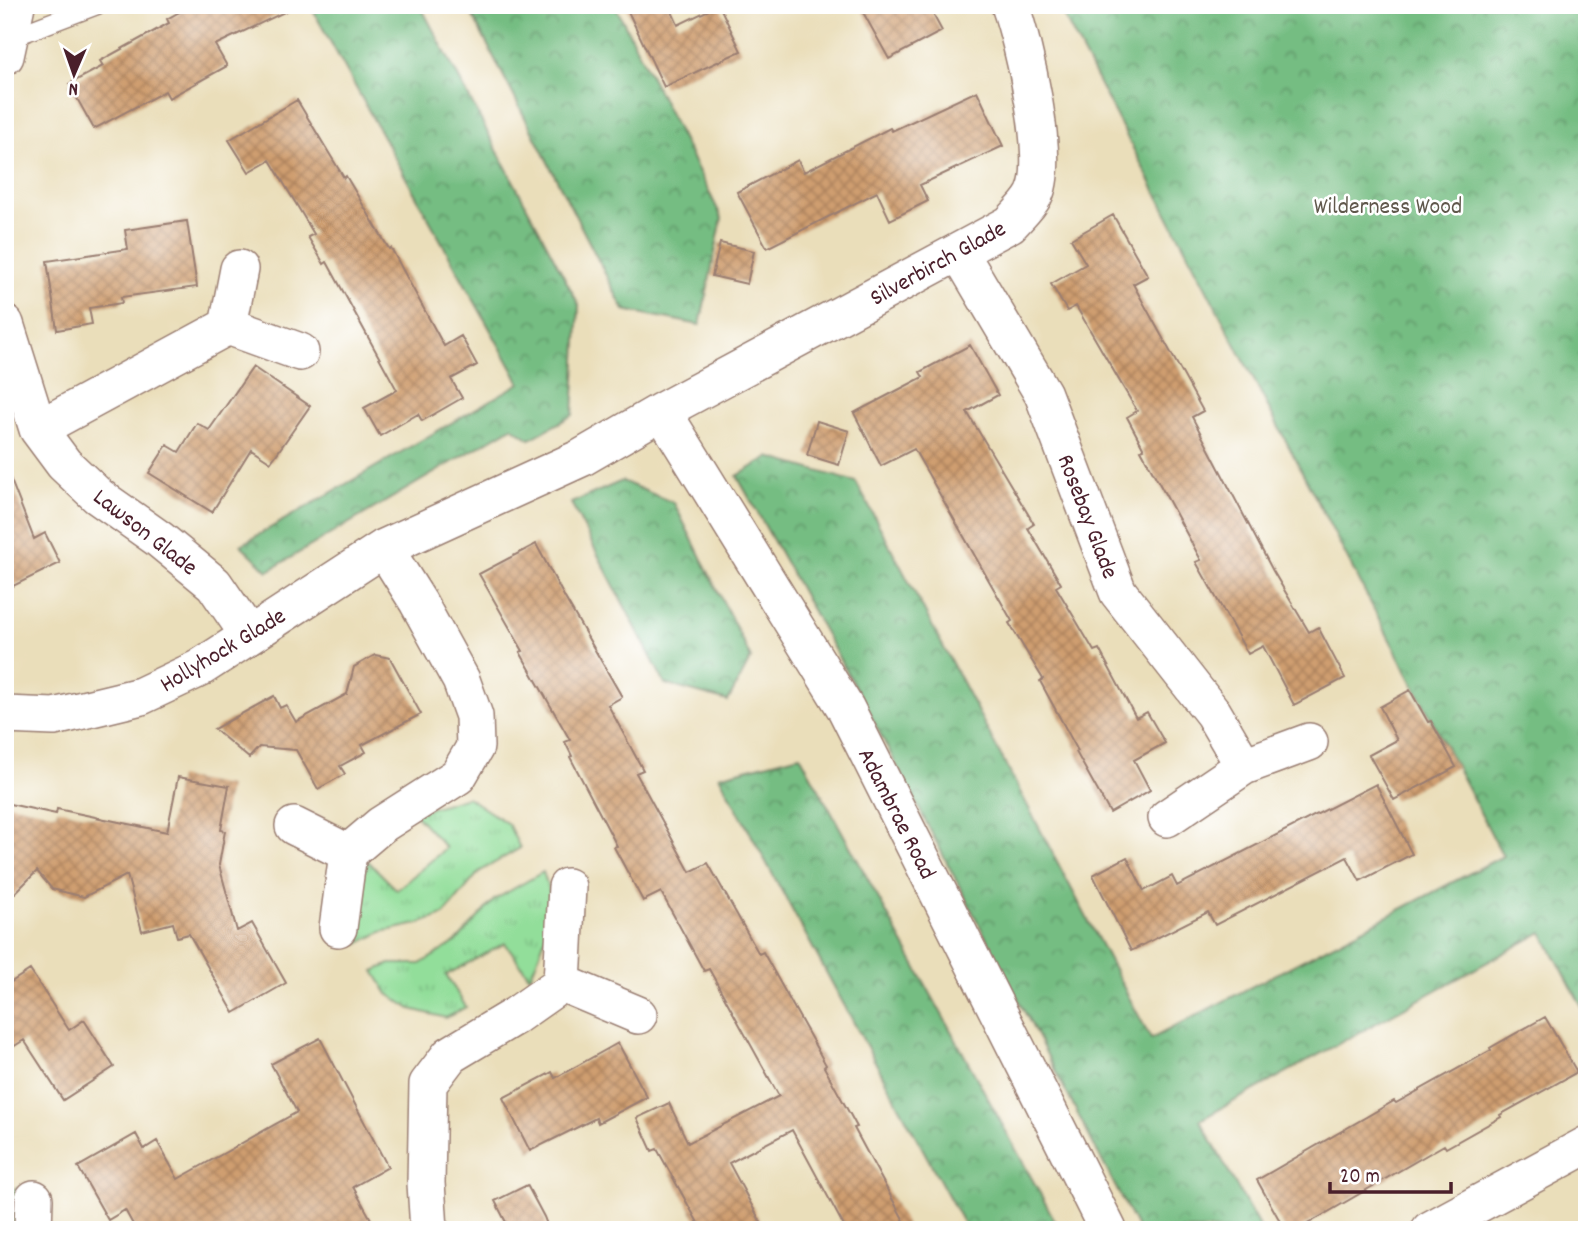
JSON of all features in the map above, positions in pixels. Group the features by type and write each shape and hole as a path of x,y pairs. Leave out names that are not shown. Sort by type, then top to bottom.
{"street":[{"name":"Silverbirch Glade","path":"662,411 1010,225 1035,194 1041,151 1031,86 1010,5"},
{"name":"Rosebay Glade","path":"959,251 1043,394 1118,592 1213,713 1244,765"},
{"path":"228,326 239,269"},
{"name":"Lawson Glade","path":"5,324 38,429 64,464 98,496 159,539 214,584 249,635"},
{"path":"38,429 228,326 300,352"},
{"name":"Hollyhock Glade","path":"5,715 54,717 141,696 198,669 384,548 581,458 662,411"},
{"name":"Adambrae Road","path":"662,411 846,709 1108,1230"},
{"path":"338,928 348,853 381,825 458,776 475,747 474,716 461,680 418,602 384,548"},
{"path":"1167,818 1244,765 1309,742"},
{"path":"294,825 348,853"},
{"path":"562,983 568,887"},
{"path":"562,983 638,1015"},
{"path":"429,1230 426,1183 428,1084 450,1055 516,1016 562,983"},
{"path":"1430,1230 1587,1145"}],"lane":[{"path":"10,33 97,5"}],"green space":[{"path":"310,5 420,5 579,305 573,415 530,439 512,427 268,571 241,545 520,383"},
{"path":"467,5 615,5 722,218 700,325 624,310"},
{"name":"Wilderness Wood","path":"1058,5 1587,5 1587,1016 1542,932 1200,1120 1261,1230 1138,1230 862,699 737,476 769,457 856,482 1151,1039 1503,856"},
{"path":"622,481 674,503 751,658 728,701 665,684 571,503"},
{"path":"800,755 1060,1230 967,1230 719,776"},
{"path":"467,797 508,824 520,848 479,872 444,915 381,932 358,944 357,903 367,860 397,890 446,848 414,813"},
{"path":"543,872 550,894 550,916 530,977 505,943 446,975 466,1007 446,1018 411,1009 388,994 374,971 390,964 420,964 456,942 494,900"},
{"path":"17,1188 25,1212 20,1230 5,1230 5,1193"}],"building":[{"path":"192,5 299,5 215,45 227,66 169,98 165,91 94,129 69,84 103,66 100,61 169,23 167,19"},
{"path":"625,5 669,5 678,25 719,5 741,51 664,87"},
{"path":"859,5 928,5 942,31 889,59"},
{"path":"977,91 1003,146 920,185 928,201 890,220 877,192 767,248 737,192 798,160 804,172 890,128 892,131"},
{"path":"297,100 389,249 391,248 444,346 461,336 477,365 451,379 462,398 422,421 418,414 380,436 364,408 397,390 327,262 324,264 308,237 314,234 270,160 249,172 229,140"},
{"path":"1113,215 1148,276 1133,284 1203,411 1192,417 1273,571 1309,632 1318,627 1345,678 1294,705 1263,646 1248,654 1196,562 1201,560 1141,450 1144,449 1127,417 1137,411 1076,306 1067,311 1051,284 1086,264 1071,239"},
{"path":"187,221 197,287 121,297 122,303 89,308 92,324 57,330 47,261 128,249 125,230"},
{"path":"720,243 754,251 747,284 712,276"},
{"path":"970,345 998,395 967,412 1034,524 1028,528 1061,584 1056,587 1094,651 1099,649 1136,718 1147,712 1165,743 1134,760 1150,790 1110,813 1040,681 1043,679 1009,623 1012,621 914,449 881,466 854,413 923,377 920,372"},
{"path":"253,367 310,406 271,462 251,449 212,512 149,473 167,445 179,452 197,423 209,430"},
{"path":"817,421 849,431 839,465 807,455"},
{"path":"7,470 34,539 45,533 60,563 5,590"},
{"path":"536,544 622,697 608,705 643,770 636,773 690,872 708,863 759,954 763,952 826,1065 824,1067 857,1127 854,1128 909,1230 846,1230 792,1130 729,1163 765,1230 702,1230 657,1149 652,1151 637,1118 669,1103 688,1143 779,1096 709,969 704,971 661,892 643,901 570,757 572,756 565,742 570,740 479,574"},
{"path":"375,655 390,658 421,714 362,745 366,752 340,766 345,774 318,789 296,750 259,747 249,758 214,729 274,696 280,708 286,705 296,722 347,694 354,667"},
{"path":"1410,690 1428,722 1431,721 1456,767 1394,800 1369,755 1397,740 1380,707"},
{"path":"178,777 229,786 221,830 225,831 219,865 237,931 252,923 286,983 234,1013 189,934 177,937 173,923 142,931 127,875 84,897 52,889 37,871 5,903 5,803 56,814 57,809 167,832"},
{"path":"1376,784 1412,854 1360,881 1347,857 1215,925 1208,912 1131,951 1093,875 1127,857 1144,891 1172,876 1177,886"},
{"path":"30,970 69,1030 84,1020 114,1067 63,1100 24,1040 5,1052 5,986"},
{"path":"1545,1017 1577,1072 1297,1230 1285,1230 1257,1180 1394,1101 1396,1103 1491,1050 1490,1048"},
{"path":"320,1038 388,1167 353,1187 377,1230 136,1230 125,1210 108,1220 78,1167 136,1134 144,1149 157,1141 178,1179 297,1112 271,1064"},
{"path":"618,1043 647,1097 598,1123 596,1118 530,1151 503,1098 552,1072 555,1078"},
{"path":"527,1185 549,1230 510,1230 495,1201"}]}
